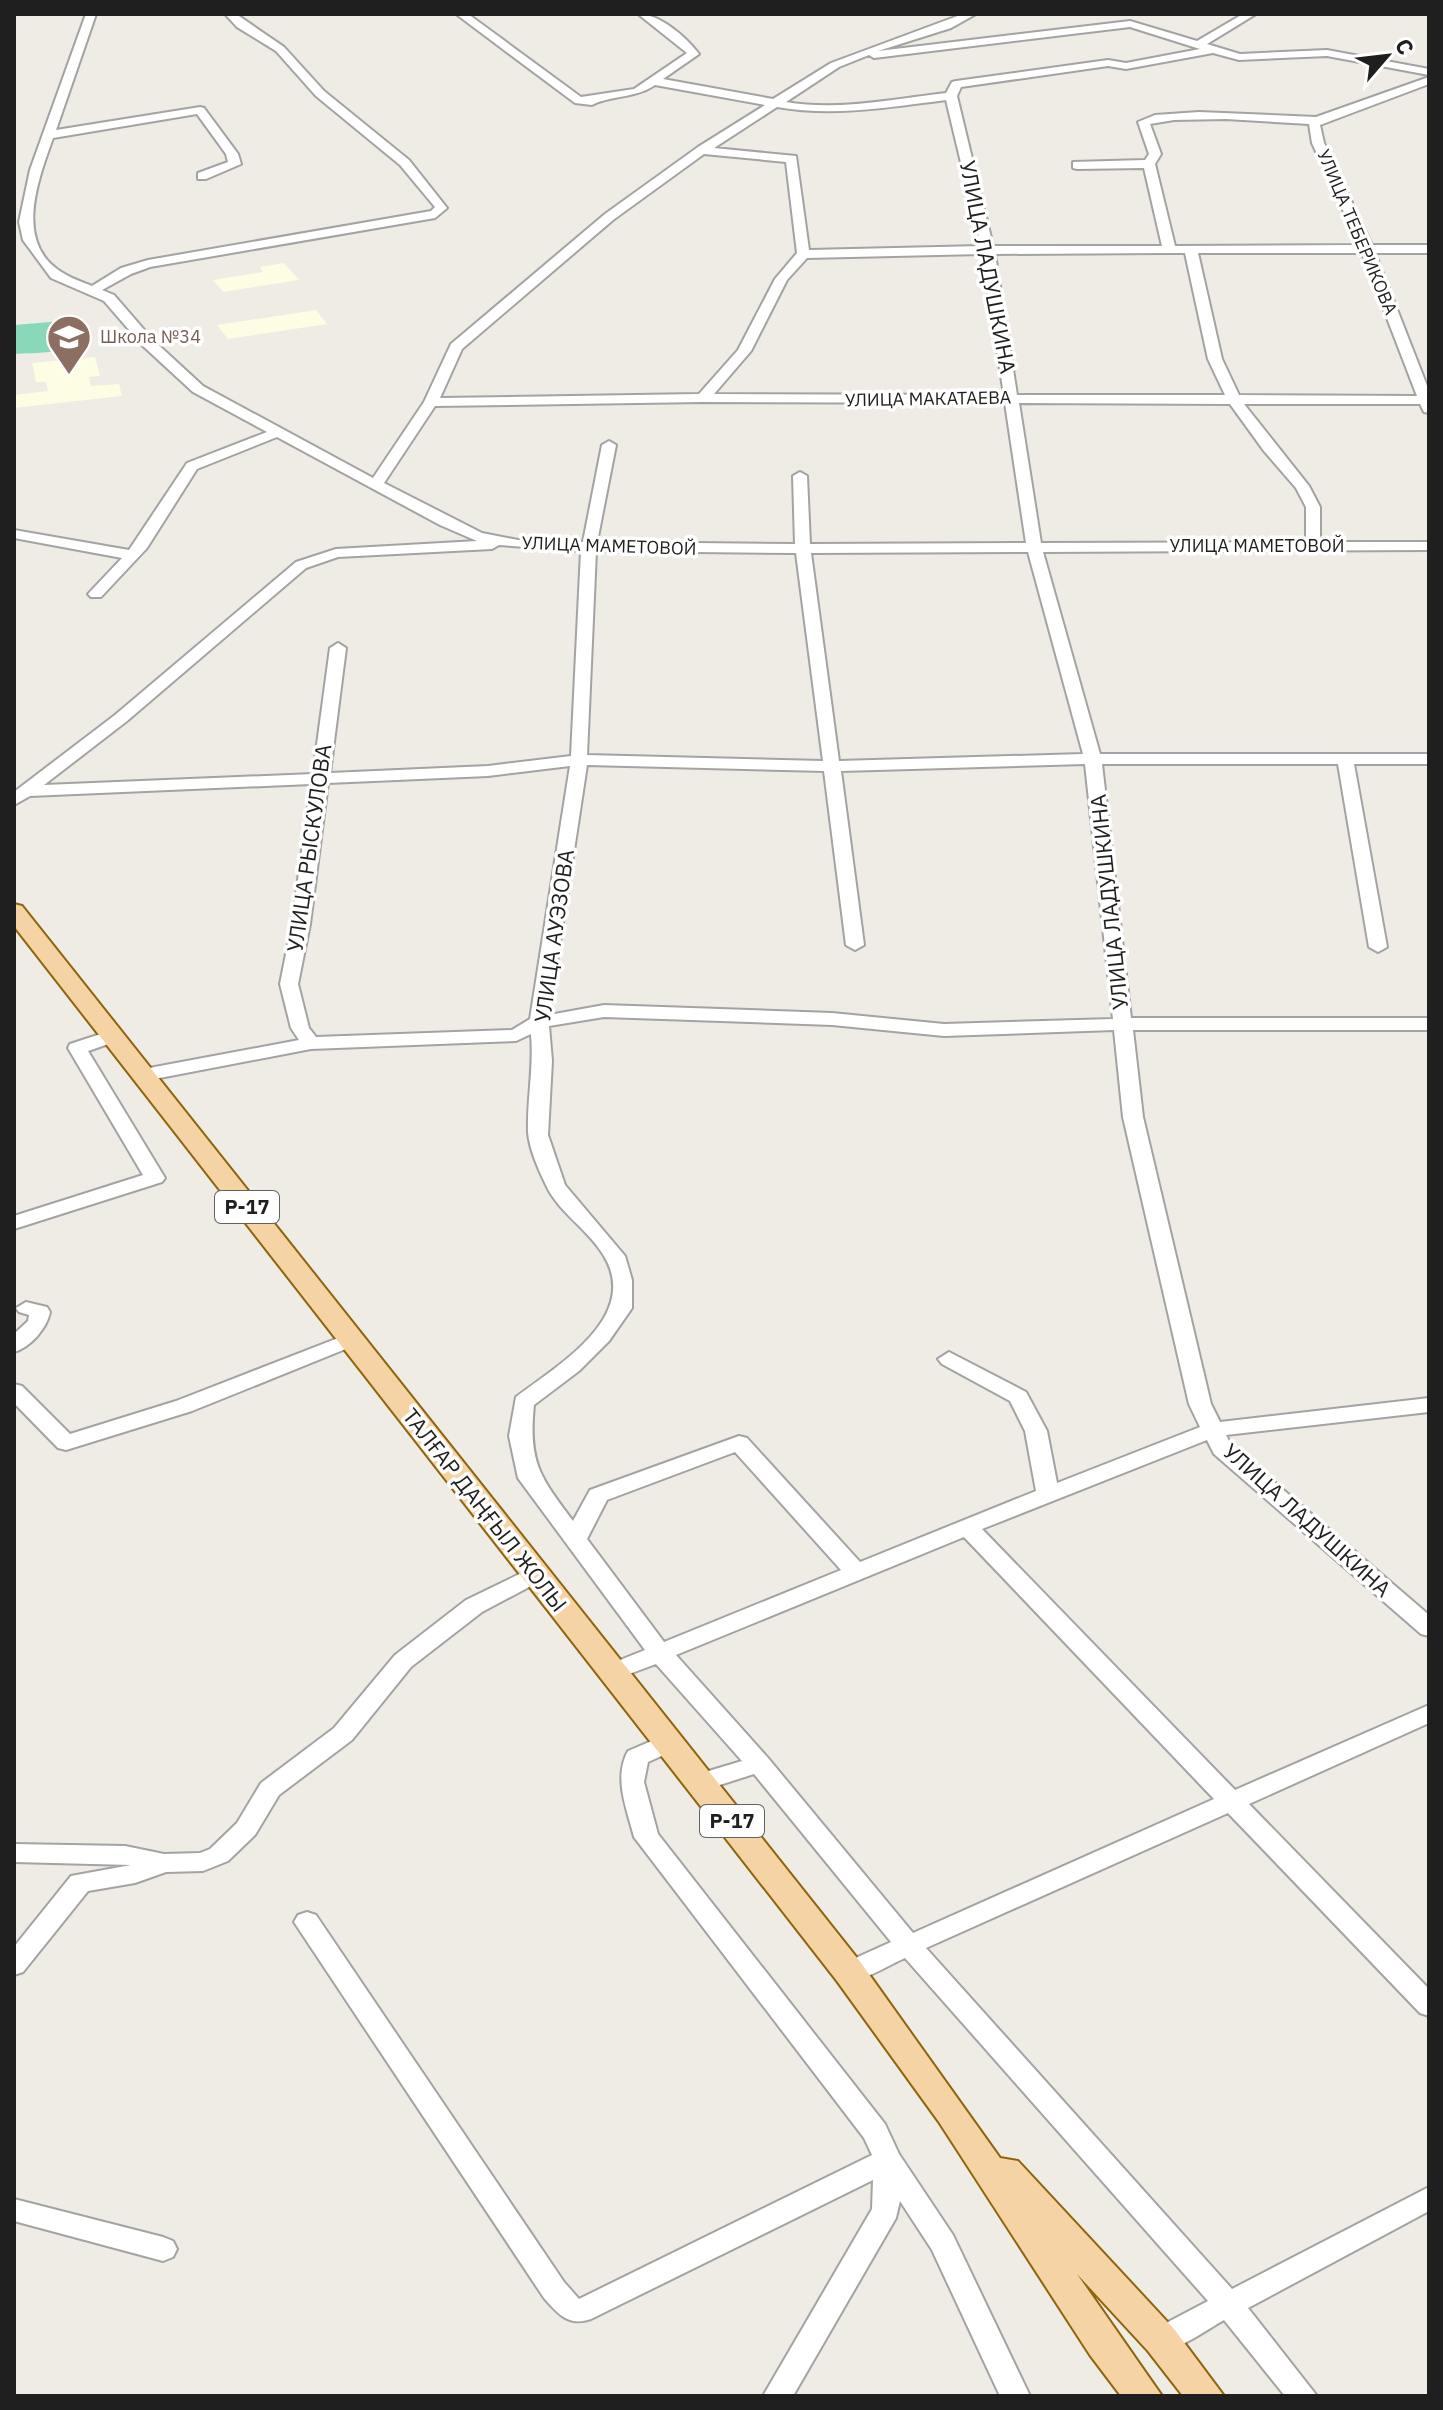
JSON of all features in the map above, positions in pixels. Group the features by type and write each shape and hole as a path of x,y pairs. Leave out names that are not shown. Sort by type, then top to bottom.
{"main road":[{"name":"ТАЛҒАР ДАҢҒЫЛ ЖОЛЫ","path":"14,911 849,1972 951,2112 1103,2344 1143,2396"},
{"name":"ТАЛҒАР ДАҢҒЫЛ ЖОЛЫ","path":"951,2112 1161,2340"},
{"name":"P-17","path":"1161,2340 1205,2396"}],"street":[{"name":"УЛИЦА МАМЕТОВОЙ","path":"91,14 36,170 25,222 29,240 56,275 109,298 148,343 187,380 276,433 478,537 518,544 589,547 1429,546"},
{"path":"94,290 126,271 148,264 435,214 441,208 424,185 372,133 323,97 280,49 230,14"},
{"path":"461,14 579,101 604,104"},
{"path":"579,101 637,92 693,54 686,45 643,14"},
{"path":"376,484 431,402 456,347 609,217 702,150 820,73 893,41 947,26 971,14"},
{"path":"1103,25 1116,14"},
{"path":"1197,45 1251,14"},
{"path":"854,57 912,52 1103,25 1141,25 1211,50 1256,58 1327,53 1429,72"},
{"path":"653,81 807,109 849,108 1108,63 1126,66 1211,50"},
{"name":"УЛИЦА ТЕБЕРИКОВА","path":"1428,403 1368,251 1318,143 1314,125 1317,121 1429,80"},
{"name":"УЛИЦА ЛАДУШКИНА","path":"954,90 988,250 1014,398 1034,546 1093,759 1133,1117 1200,1404 1222,1449 1429,1628"},
{"path":"49,135 200,110 232,154 235,164 202,176"},
{"path":"1170,251 1149,164 1155,154 1144,122 1151,116 1317,121"},
{"path":"702,150 792,159 803,254 775,289 744,351 703,398"},
{"path":"1077,165 1149,164"},
{"path":"803,254 988,250 1191,252 1429,249"},
{"path":"1191,252 1215,359 1234,399 1308,496 1313,507 1313,546"},
{"name":"УЛИЦА МАКАТАЕВА","path":"431,402 1014,398 1428,403"},
{"path":"96,594 163,515 192,466 276,433"},
{"name":"УЛИЦА АУЭЗОВА","path":"609,445 589,547 579,760 539,1022 543,1061 538,1135 556,1186 615,1256 622,1280 622,1308 602,1336 571,1366 524,1402 520,1436 529,1478 660,1653 759,1764 908,1945 1228,2304 1302,2396"},
{"path":"800,476 803,547 855,945"},
{"path":"14,534 132,555"},
{"path":"20,796 121,718 301,565 336,553 518,544"},
{"name":"УЛИЦА РЫСКУЛОВА","path":"311,1043 300,1028 289,984 301,924 338,648"},
{"path":"20,796 319,776 488,771 579,760 831,766 1093,759 1429,759"},
{"path":"1345,759 1378,947"},
{"path":"144,1075 311,1043 516,1035 539,1022 604,1011 832,1019 944,1030 1122,1024 1429,1024"},
{"path":"14,1223 155,1178 77,1048 113,1036"},
{"path":"14,1345 38,1323 40,1312 26,1308"},
{"path":"14,1391 66,1443 184,1406 351,1339"},
{"path":"949,1359 1018,1397 1036,1431 1048,1495"},
{"path":"613,1672 1213,1430 1429,1405"},
{"path":"576,1538 598,1495 739,1443 856,1572"},
{"path":"967,1527 1429,2006"},
{"path":"14,1853 125,1855 164,1863 203,1862 219,1855 246,1829 270,1789 343,1734 403,1661 474,1606 536,1574"},
{"path":"849,1972 1429,1713"},
{"path":"668,1743 637,1757 632,1782 646,1837 875,2132 888,2160 943,2243 1015,2396"},
{"path":"701,1782 759,1764"},
{"path":"14,1965 80,1883 135,1874 164,1863"},
{"path":"307,1922 554,2290 571,2309 581,2311 888,2160"},
{"path":"778,2396 886,2210 888,2160"},
{"path":"1161,2340 1429,2198"},
{"path":"14,2210 163,2249"}],"shaded area":[{"path":"284,263 299,280 223,292 213,280 263,272 260,267"},
{"path":"316,310 327,324 228,339 217,325"},
{"path":"95,357 100,376 89,377 91,386 119,384 122,396 14,408 14,395 48,391 46,382 36,382 32,363"}],"green space":[{"path":"62,321 84,334 79,341 53,352 14,354 14,325"}],"place":[{"name":"Школа №34","path":"69,376"}]}
